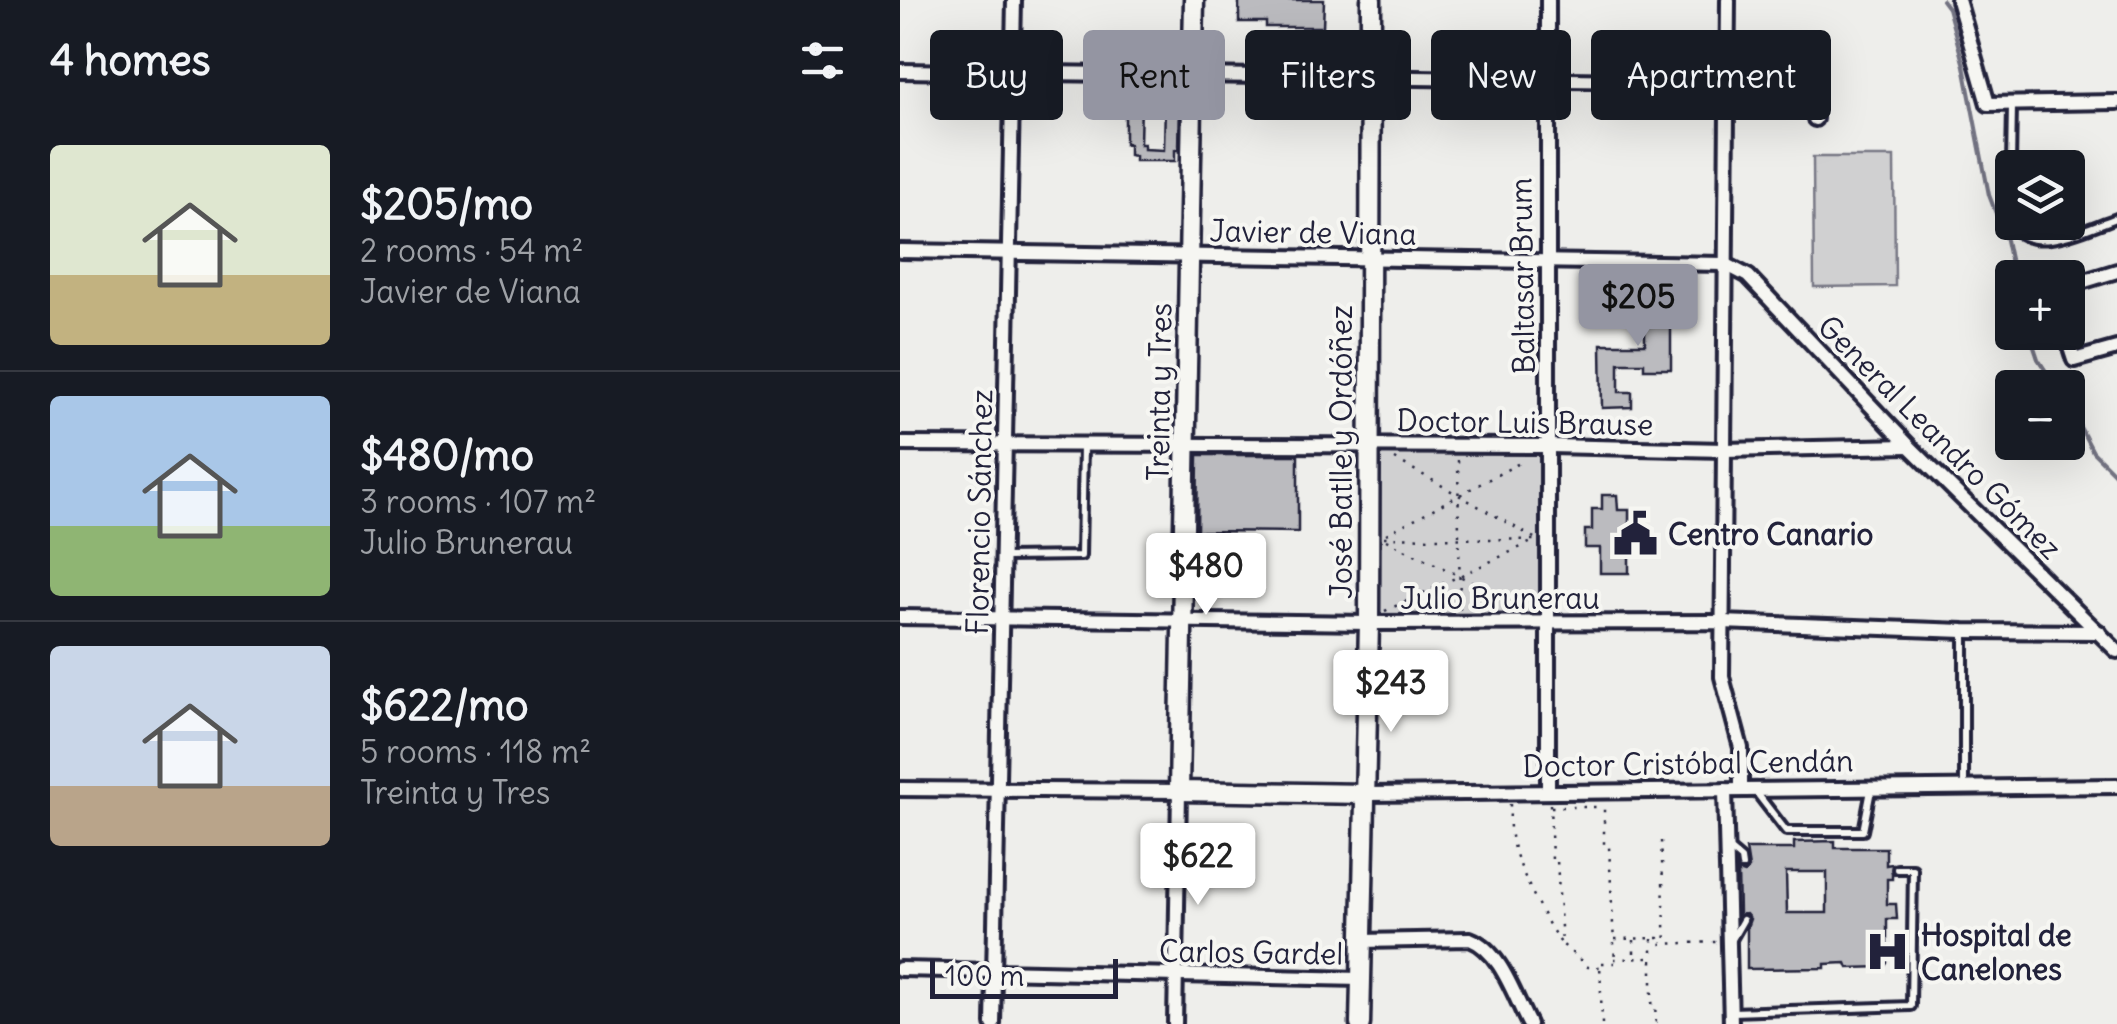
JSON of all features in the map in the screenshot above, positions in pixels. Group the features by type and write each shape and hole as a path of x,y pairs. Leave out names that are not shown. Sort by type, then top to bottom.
{"street":[{"name":"Florencio Sánchez","path":"1014,0 1014,30"},
{"name":"Treinta y Tres","path":"1194,0 1194,30"},
{"name":"José Batlle y Ordóñez","path":"1371,0 1371,30"},
{"name":"Baltasar Brum","path":"1547,30 1548,0"},
{"path":"1728,0 1728,30"},
{"path":"1958,0 1988,104 2117,102"},
{"path":"900,72 930,72"},
{"name":"Florencio Sánchez","path":"993,1024 1012,120"},
{"name":"Treinta y Tres","path":"1175,1024 1192,120"},
{"name":"José Batlle y Ordóñez","path":"1360,1024 1369,623 1370,120"},
{"name":"Baltasar Brum","path":"1546,120 1550,446 1548,792"},
{"path":"1727,120 1722,678 1748,790"},
{"name":"Javier de Viana","path":"900,252 1725,264"},
{"name":"General Leandro Gómez","path":"1725,264 1748,276 1909,446 2117,650"},
{"path":"2085,281 2117,271"},
{"path":"2070,350 2074,360 2117,348"},
{"name":"Doctor Luis Brause","path":"900,444 1724,450 1909,446"},
{"name":"Julio Brunerau","path":"900,618 1721,622 2099,632"},
{"name":"Doctor Cristóbal Cendán","path":"900,789 1367,794 2117,786"},
{"path":"1725,790 1731,1018"},
{"path":"1361,941 1470,939 1483,944 1494,956 1528,1024"},
{"name":"Carlos Gardel","path":"900,969 1361,979"}],"lane":[{"path":"2012,104 2010,226 2018,236 2052,239 2117,218"},
{"path":"1003,557 1082,556 1084,444"},
{"path":"1964,631 1964,788"},
{"path":"1748,790 1786,832 1863,830 1871,788"},
{"path":"1727,847 1741,859 1742,866"},
{"path":"1731,1018 1911,1006 1913,868 1897,868"},
{"path":"1730,942 1743,920"}],"path":[{"path":"1370,445 1538,540"},
{"path":"1380,538 1550,446"},
{"path":"1458,452 1460,614"},
{"path":"1380,538 1538,540"},
{"path":"1380,538 1538,614 1518,614"},
{"path":"1400,613 1380,613 1538,540"},
{"path":"1548,792 1562,944"},
{"path":"1602,1024 1600,964 1614,963 1609,846 1604,846 1604,792"},
{"path":"1510,793 1511,837 1547,920 1562,944 1588,967 1600,967"},
{"path":"1551,808 1604,807"},
{"path":"1661,841 1666,944"},
{"path":"1614,939 1658,938 1658,944 1730,942"},
{"path":"1634,939 1634,958"},
{"path":"1652,939 1656,1024"},
{"path":"1614,959 1652,958"}],"shaded area":[{"path":"1813,157 1894,157 1895,286 1814,287"},
{"path":"1376,450 1543,450 1543,619 1375,618"}],"building":[{"path":"1239,0 1324,0 1323,27 1266,27 1266,22 1239,22"},
{"path":"1125,120 1141,120 1140,144 1144,144 1144,149 1164,150 1165,120 1180,120 1175,161 1135,161 1135,156 1129,155 1129,144 1125,144"},
{"path":"1626,294 1664,294 1664,313 1671,313 1671,369 1644,369 1644,363 1619,363 1619,392 1632,392 1632,407 1602,408 1601,344 1645,344 1645,309 1626,308"},
{"path":"1198,455 1298,455 1298,532 1197,531"},
{"path":"1602,495 1617,495 1618,510 1629,510 1629,573 1600,573 1600,548 1585,548 1585,530 1592,530 1592,509 1602,509"},
{"path":"1835,841 1835,848 1886,848 1886,865 1892,864 1892,879 1887,879 1887,904 1896,904 1897,919 1887,919 1884,967 1848,968 1846,963 1825,964 1825,968 1747,969 1750,919 1746,914 1739,915 1738,871 1744,873 1749,868 1746,849 1794,849 1794,842","holes":["1786,872 1827,872 1827,913 1787,913"]}],"waterway":[{"path":"1942,0 1948,8 1964,66 1989,195 2010,260"},
{"path":"2035,350 2045,370"},
{"path":"2085,437 2093,452 2117,476"}],"place":[{"name":"Centro Canario","path":"1635,534"},
{"name":"Hospital de Canelones","path":"1888,952"}]}
